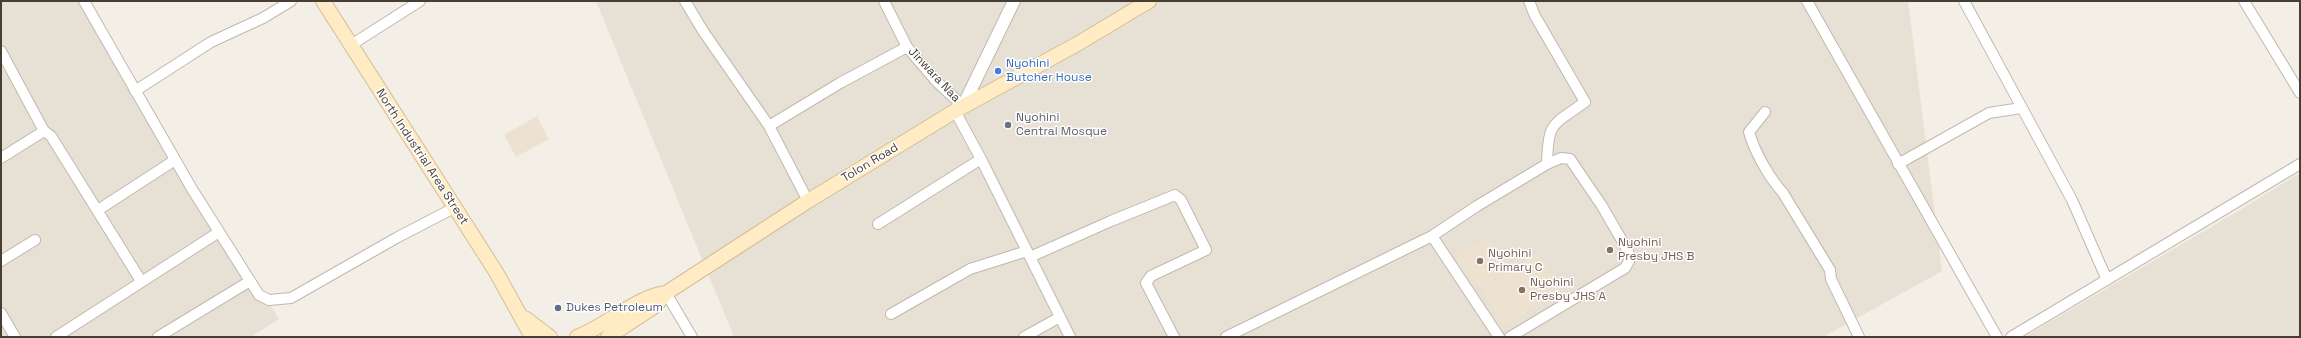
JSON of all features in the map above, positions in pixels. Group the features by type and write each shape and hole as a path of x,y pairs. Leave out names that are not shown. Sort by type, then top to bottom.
{"main road":[{"name":"North Industrial Area Street","path":"324,1 496,272 532,337"},
{"name":"Tolon Road","path":"666,293 808,201 959,109 1079,43 1148,1"},
{"path":"577,337 593,331 653,294 666,293"},
{"path":"608,337 655,306 666,293"},
{"name":"North Industrial Area Street","path":"520,314 550,337"}],"street":[{"path":"84,1 175,160 219,232 259,294 269,300 291,298 398,237 454,208"},
{"path":"135,91 211,42 263,18 292,1"},
{"path":"351,45 420,1"},
{"path":"685,1 769,126 808,201"},
{"name":"Jinwara Naa","path":"884,1 907,47 959,109 982,159 1070,337"},
{"path":"959,109 1014,1"},
{"path":"1529,1 1535,16 1585,102 1551,127 1548,137 1547,164"},
{"path":"1807,1 1997,337"},
{"path":"1964,1 2072,200 2107,280"},
{"path":"2244,1 2300,93"},
{"path":"769,126 840,83 907,47"},
{"path":"1,51 44,131 51,136 141,281"},
{"path":"1898,164 1989,113 2021,108"},
{"path":"1765,112 1749,132 1752,141 1775,184 1783,193 1830,270 1831,279 1859,337"},
{"path":"1,158 44,131"},
{"path":"1226,337 1432,236 1547,164 1561,158 1570,159 1602,206 1628,251 1629,261 1626,268 1510,337"},
{"path":"878,224 982,159"},
{"path":"98,210 175,160"},
{"path":"2011,337 2300,164"},
{"path":"891,314 970,269 1029,254 1175,195 1181,200 1206,250 1151,276 1146,283 1174,337"},
{"path":"56,337 219,232"},
{"path":"1432,236 1499,337"},
{"path":"1,261 35,240"},
{"path":"158,337 250,281"},
{"path":"666,293 692,337"},
{"path":"1,313 16,337"},
{"path":"1024,337 1060,317"}],"shaded area":[{"path":"1,1 78,1 279,319 251,337 1,337"},
{"path":"596,1 1908,1 1942,271 1823,337 734,337"},
{"path":"537,116 549,139 516,157 504,135"},
{"path":"2300,173 2300,337 2024,337 2240,210"},
{"name":"Nyohini Primary C","path":"1486,237 1504,265 1497,270 1501,276 1481,288 1476,282 1472,283 1456,257"},
{"name":"Nyohini Presby JHS A","path":"1537,253 1562,290 1504,327 1482,290"}],"place":[{"name":"Nyohini Butcher House","path":"998,71"},
{"name":"Nyohini Central Mosque","path":"1008,125"},
{"name":"Nyohini Presby JHS B","path":"1610,250"},
{"name":"Nyohini Primary C","path":"1480,261"},
{"name":"Nyohini Presby JHS A","path":"1522,290"},
{"name":"Dukes Petroleum","path":"558,308"}]}
